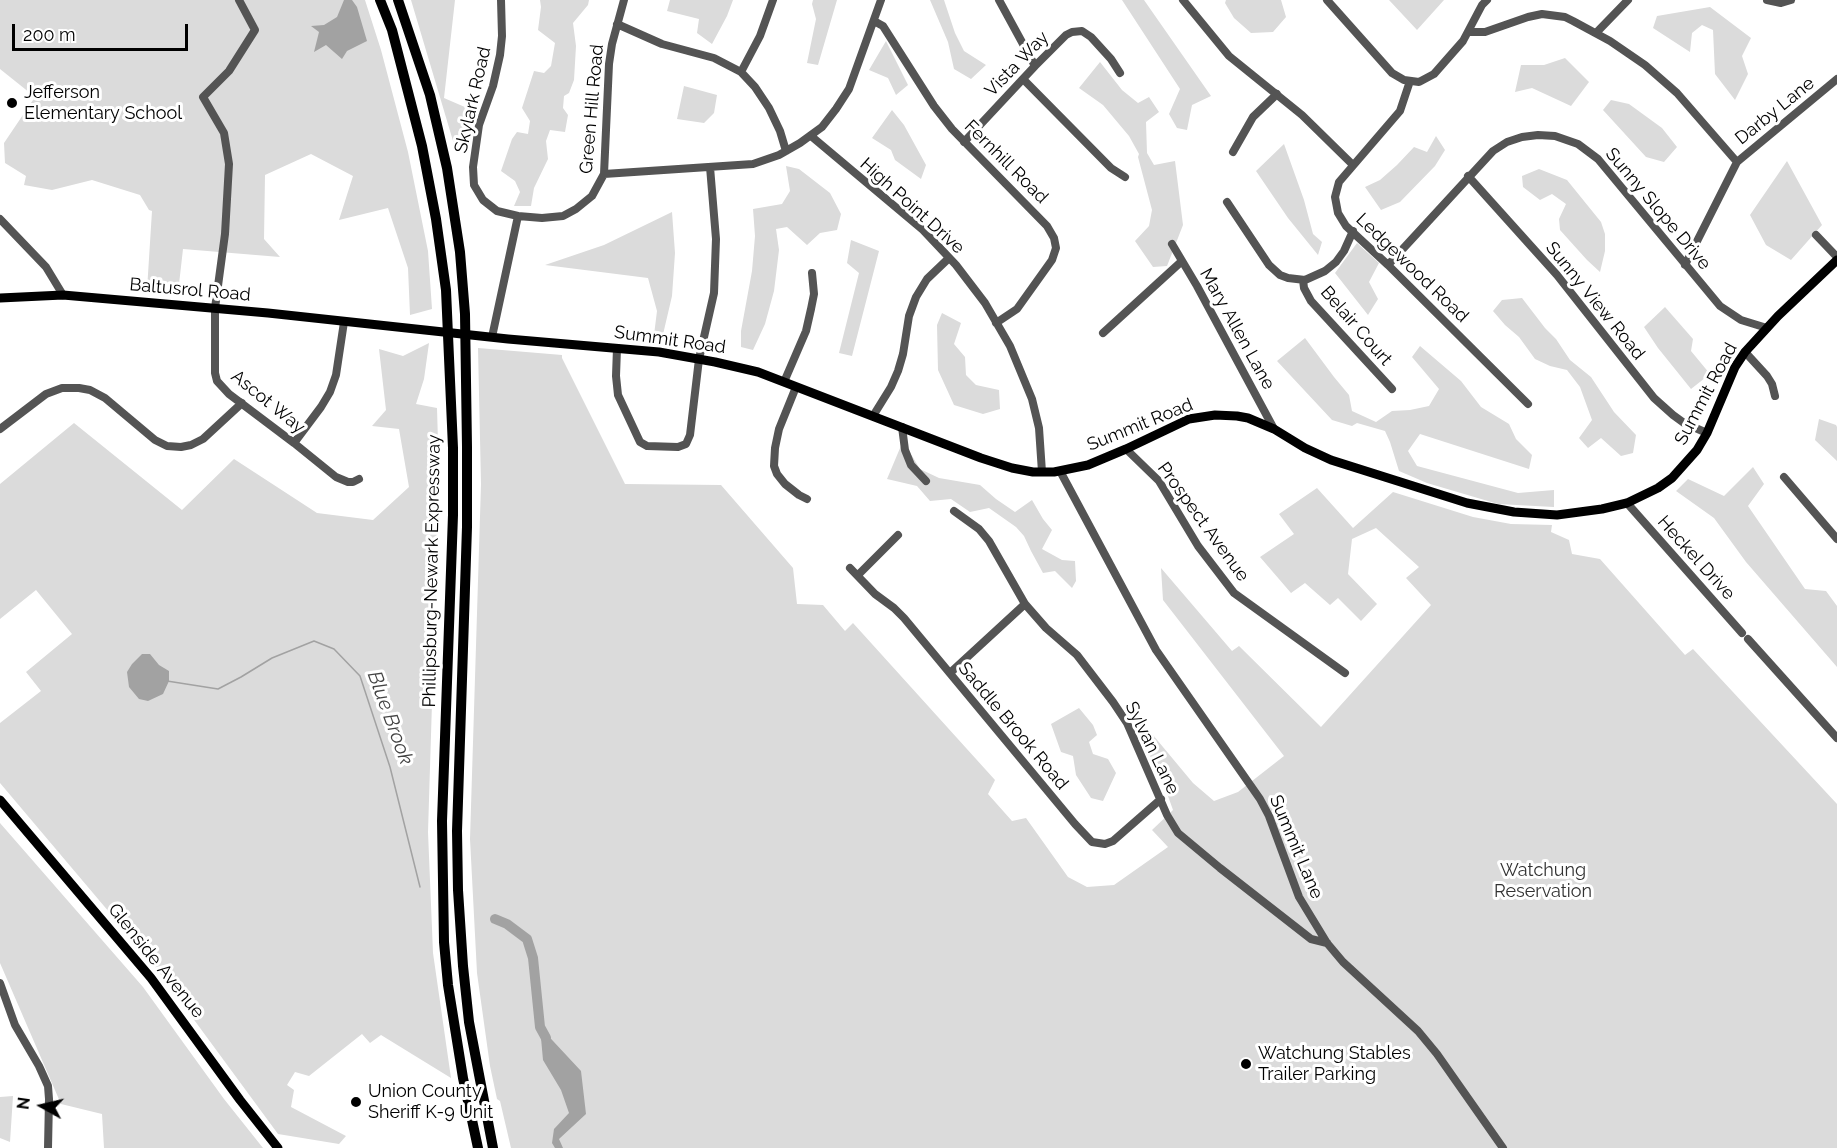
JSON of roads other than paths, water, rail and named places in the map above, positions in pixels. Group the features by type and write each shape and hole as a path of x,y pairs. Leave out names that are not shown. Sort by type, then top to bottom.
{"highway":[{"name":"Phillipsburg-Newark Expressway","path":"380,0 392,30 422,146 436,219 446,290 453,448 453,515 442,822 444,942 448,985 463,1078 478,1148"},
{"name":"Phillipsburg-Newark Expressway","path":"398,0 433,106 447,168 460,252 465,314 467,527 458,810 458,890 469,1022 493,1148"}],"main road":[{"name":"Summit Road","path":"376,326 658,352 749,370 999,465 1024,471 1060,471 1088,465 1176,424 1202,416 1237,416 1274,429 1305,448 1331,460 1483,507 1514,513 1557,514 1602,509 1627,503 1658,488 1672,478 1697,450 1707,433 1745,352 1837,259"},
{"name":"Baltusrol Road","path":"0,298 63,295 215,308 376,326"},
{"name":"Glenside Avenue","path":"0,800 151,978 278,1148"}],"street":[{"name":"Ascot Way","path":"239,0 255,30 229,71 203,97 224,133 229,164 225,234 215,308 217,381 339,479 348,482 359,479"},
{"name":"Skylark Road","path":"501,0 500,55 493,86 479,125 473,176 478,193 486,203 503,213 518,216"},
{"name":"Green Hill Road","path":"518,216 549,218 570,213 592,196 604,174 609,64 624,0"},
{"path":"741,72 760,36 773,0"},
{"path":"604,174 753,164 786,151 811,136 822,127 849,89 881,0"},
{"path":"999,0 1035,66"},
{"path":"1183,0 1229,56 1302,115 1353,165"},
{"path":"1327,0 1392,73 1410,81 1424,80 1434,74 1462,41 1487,0"},
{"path":"1596,33 1628,0"},
{"path":"1767,0 1781,3 1791,0"},
{"path":"1468,32 1485,32 1542,14 1565,17 1596,33 1645,65 1677,93 1737,162"},
{"name":"Fernhill Road","path":"874,21 883,26 934,106 964,141 1047,226 1056,242 1052,260 1023,303 996,323"},
{"path":"617,24 662,44 714,58 741,72 755,87 769,108 786,151"},
{"name":"Vista Way","path":"964,141 1066,35 1076,31 1086,33 1111,59 1120,74"},
{"path":"1023,79 1111,168 1125,177"},
{"name":"Darby Lane","path":"1685,265 1737,162 1837,80"},
{"name":"Ledgewood Road","path":"1410,81 1400,111 1339,182 1335,205 1341,220 1528,404"},
{"path":"1233,152 1253,117 1277,94"},
{"name":"Sunny Slope Drive","path":"1388,265 1493,151 1514,139 1530,135 1547,135 1570,140 1585,148 1598,159 1714,299 1727,311 1749,324 1767,328"},
{"name":"High Point Drive","path":"811,136 904,213 949,258 985,303 1019,366 1032,399 1039,428 1042,472"},
{"path":"617,348 618,395 640,442 647,446 678,447 686,444 699,359 714,292 716,239 710,167"},
{"name":"Sunny View Road","path":"1468,176 1557,275 1654,398 1684,423 1707,433"},
{"path":"1227,202 1269,265 1280,275 1288,278 1303,280 1319,275 1336,262 1348,245 1353,231"},
{"path":"488,336 518,216"},
{"path":"0,219 46,267 63,295"},
{"path":"1816,235 1837,259"},
{"name":"Mary Allen Lane","path":"1172,244 1274,429"},
{"path":"873,416 898,371 909,316 916,297 927,279 949,258"},
{"path":"1103,333 1182,261"},
{"path":"784,382 806,331 814,294 812,273"},
{"name":"Belair Court","path":"1303,280 1311,301 1392,389"},
{"path":"294,443 330,392 336,375 344,321"},
{"path":"1745,352 1767,376 1775,396"},
{"path":"796,387 779,429 774,466 785,484 807,499"},
{"path":"0,429 46,394 62,388 79,388 95,392 105,398 154,440 167,446 181,447 203,439 242,403"},
{"path":"902,427 905,450 911,465 926,481"},
{"name":"Prospect Avenue","path":"1126,449 1159,481 1198,546 1234,593 1345,673"},
{"name":"Summit Lane","path":"1060,471 1156,650 1260,799 1269,816 1299,897 1327,943 1343,962 1418,1031 1437,1054 1503,1148"},
{"path":"1784,477 1837,539"},
{"name":"Heckel Drive","path":"1627,503 1837,738"},
{"name":"Sylvan Lane","path":"954,511 979,529 995,549 1025,604 1046,628 1077,655 1113,702 1126,723 1167,815 1178,833 1311,939 1327,943"},
{"path":"858,575 898,536"},
{"name":"Saddle Brook Road","path":"850,568 894,608 1092,843 1105,844 1113,841 1161,799"},
{"path":"950,674 1025,604"},
{"path":"0,983 15,1025 48,1086 48,1148"}],"waterway":[{"name":"Blue Brook","path":"167,681 218,689 272,658 314,641 334,649 360,676 390,767 420,887"},
{"name":"Blue Brook","path":"495,919 507,924 527,939 533,958 540,1027 546,1038"}],"place":[{"name":"Jefferson Elementary School","path":"12,103"},
{"name":"Watchung Stables Trailer Parking","path":"1246,1064"},
{"name":"Union County Sheriff K-9 Unit","path":"356,1102"}],"park label":[{"name":"Watchung Reservation","path":"1543,881"}]}
